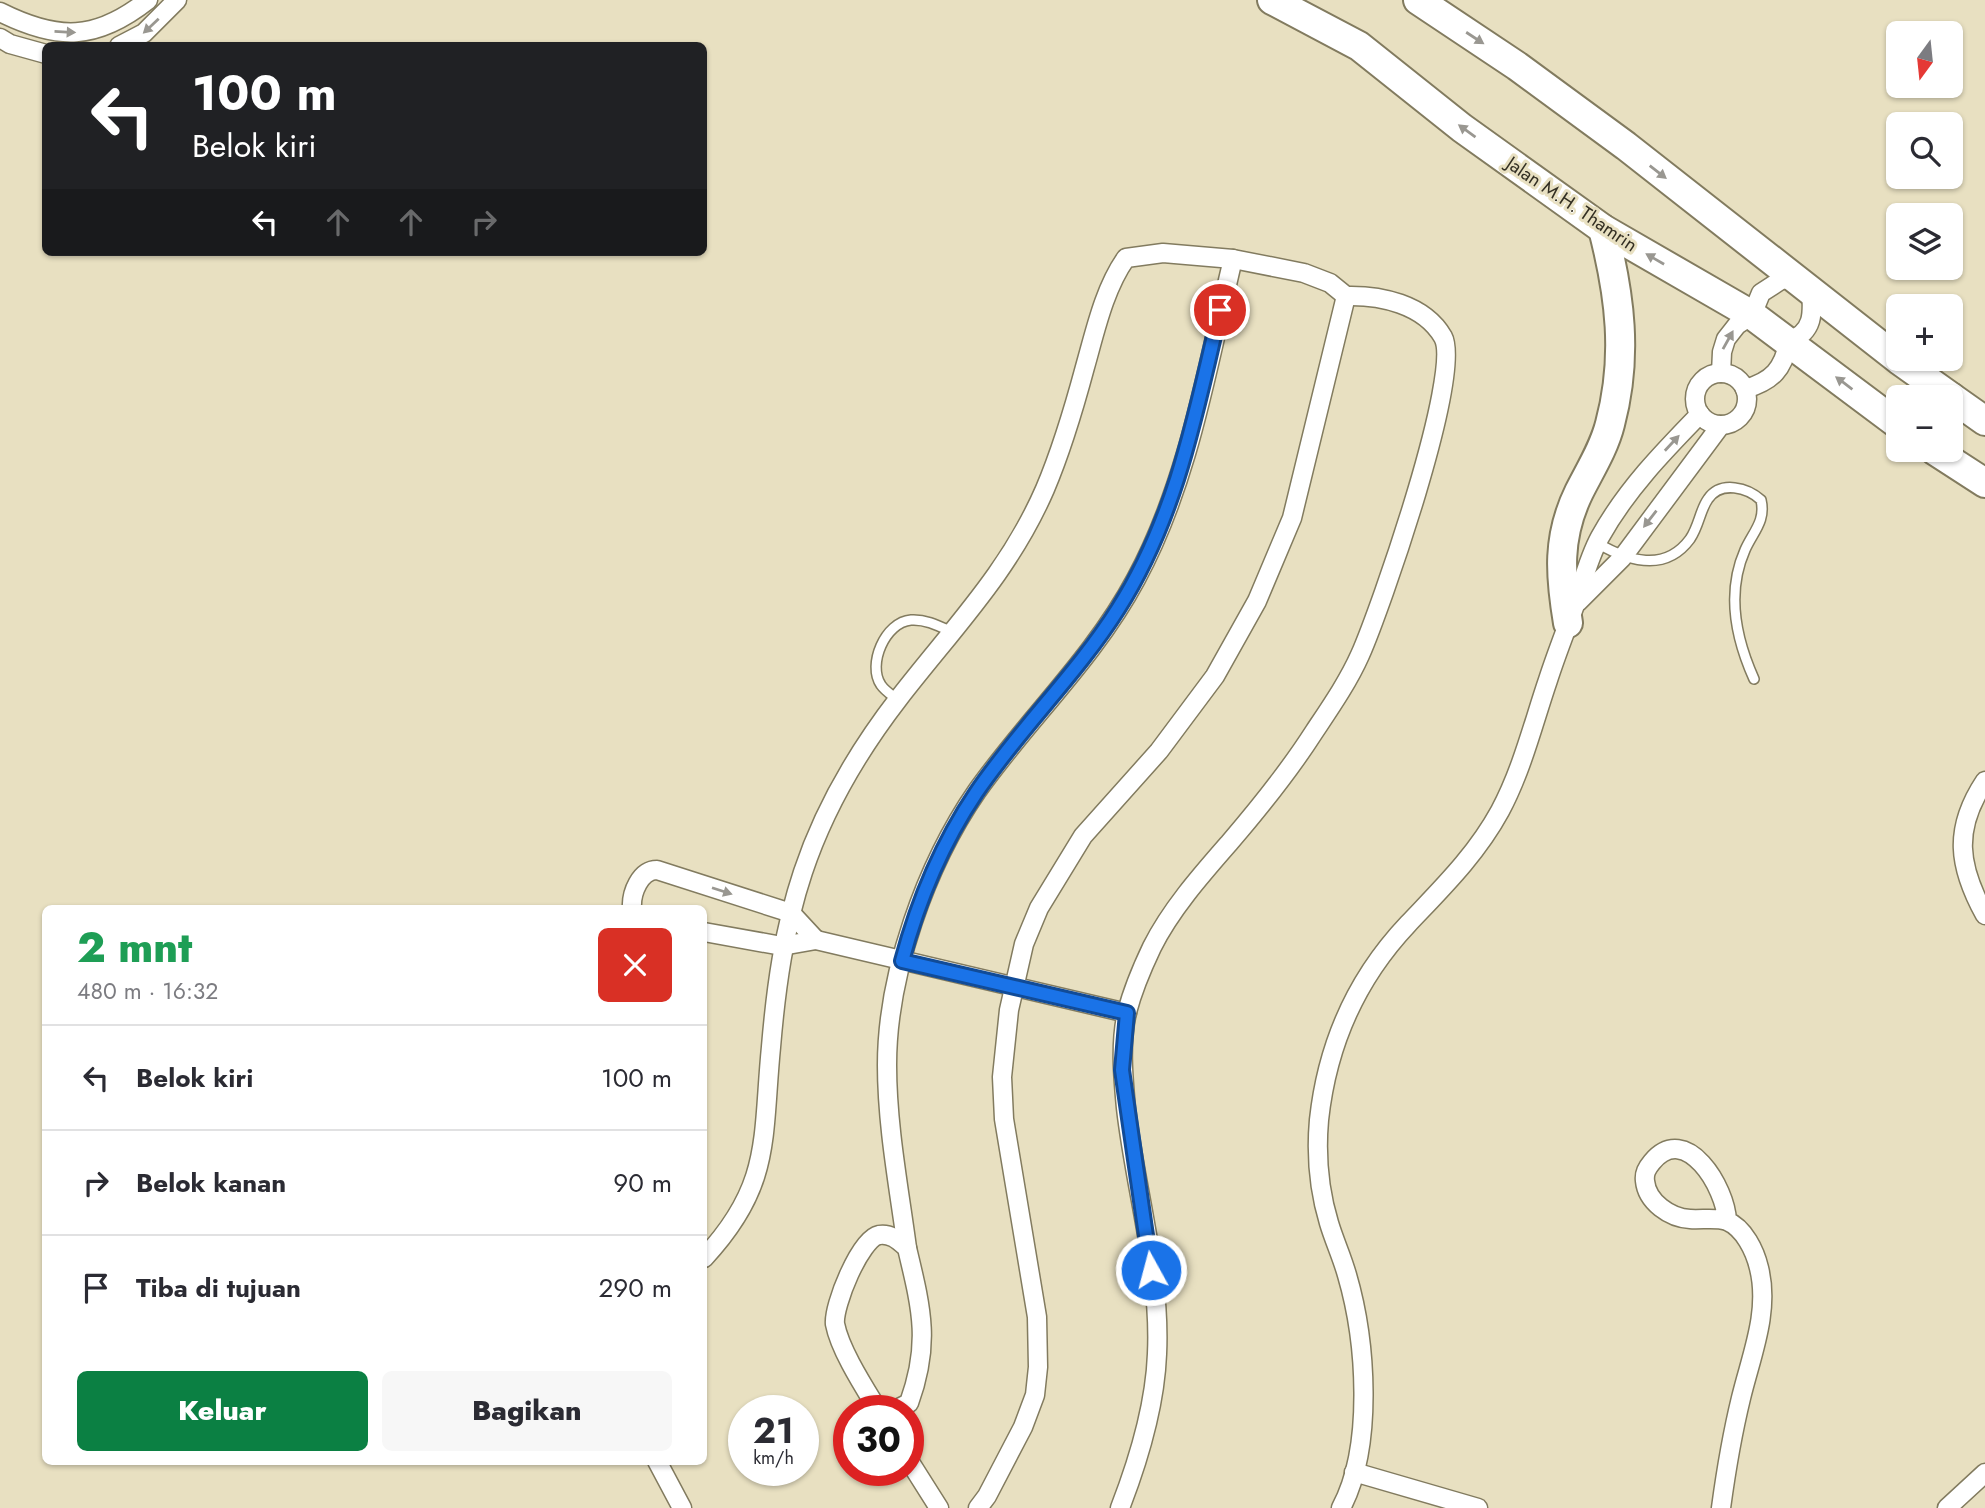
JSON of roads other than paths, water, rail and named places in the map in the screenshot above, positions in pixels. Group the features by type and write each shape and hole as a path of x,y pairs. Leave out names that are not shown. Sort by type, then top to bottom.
{"main road":[{"path":"1418,0 1517,65 1583,114 1934,385"},
{"name":"Jalan M.H. Thamrin","path":"1281,2 1359,46 1462,128 1603,229 1752,315 1886,415"},
{"path":"1572,614 1560,559 1566,528 1610,426 1618,387 1622,346 1619,298 1603,229"},
{"path":"1963,405 1985,421"},
{"path":"1953,462 1985,483"}],"street":[{"path":"0,12 52,31 79,33 104,28 130,14 148,0"},
{"path":"127,42 144,33 177,0"},
{"path":"0,38 10,44 42,53"},
{"path":"707,1255 745,1204 759,1168 765,1140 770,1058 782,946 803,873 838,791 898,700 1002,570 1044,490 1073,411 1094,335 1117,271 1126,258 1163,253 1233,259 1304,273 1330,283 1346,296 1370,295 1395,301 1420,314 1443,337 1447,361 1431,439 1397,553 1359,656 1343,686 1280,782 1190,890 1154,943 1127,1013 1122,1070 1148,1245 1157,1353 1146,1431 1120,1508"},
{"path":"911,1395 923,1344 922,1313 907,1248 887,1065 889,1030 902,961 934,867 977,791 1078,667 1111,619 1157,538 1182,466 1233,259"},
{"path":"1721,373 1726,339 1737,325 1752,315 1761,293 1781,280 1802,284 1812,307 1808,328 1801,337 1788,341 1785,359 1778,372 1763,384 1745,389"},
{"path":"978,1508 993,1487 1023,1427 1035,1395 1038,1367 1037,1317 1004,1119 1002,1077 1013,987 1024,944 1039,908 1083,836 1159,751 1215,676 1257,601 1292,518 1346,296"},
{"path":"1721,373 1731,375 1745,389 1746,406 1737,420 1721,425 1705,420 1695,398 1696,391 1705,378 1721,373"},
{"path":"1341,1508 1354,1472 1364,1393 1360,1328 1347,1273 1328,1221 1317,1149 1326,1074 1335,1041 1351,1003 1406,926 1470,858 1499,812 1519,771 1597,543 1652,465 1700,414"},
{"path":"1572,614 1622,558 1721,425"},
{"path":"1652,465 1678,484"},
{"path":"1985,780 1964,822 1962,856 1970,887 1985,915"},
{"path":"632,905 637,885 646,872 653,870 791,913 816,940"},
{"path":"707,933 782,946 816,940 1127,1013"},
{"path":"1721,1508 1741,1398 1759,1331 1762,1295 1754,1254 1746,1237 1727,1221 1686,1219 1656,1204 1645,1182 1645,1172 1650,1164 1663,1153 1674,1151 1685,1151 1695,1157 1717,1181 1726,1207 1727,1221"},
{"path":"874,1395 838,1332 836,1313 843,1289 864,1245 871,1238 890,1236 907,1248"},
{"path":"659,1465 682,1508"},
{"path":"1354,1472 1478,1508"},
{"path":"1947,1508 1985,1473"},
{"path":"924,1484 939,1508"}],"lane":[{"path":"1597,543 1622,558 1655,561 1676,553 1690,539 1707,499 1715,491 1728,487 1750,490 1761,500 1762,520 1745,551 1735,603 1737,634 1754,679"},
{"path":"898,700 881,686 876,672 877,655 890,632 908,620 928,621 952,632"}]}
